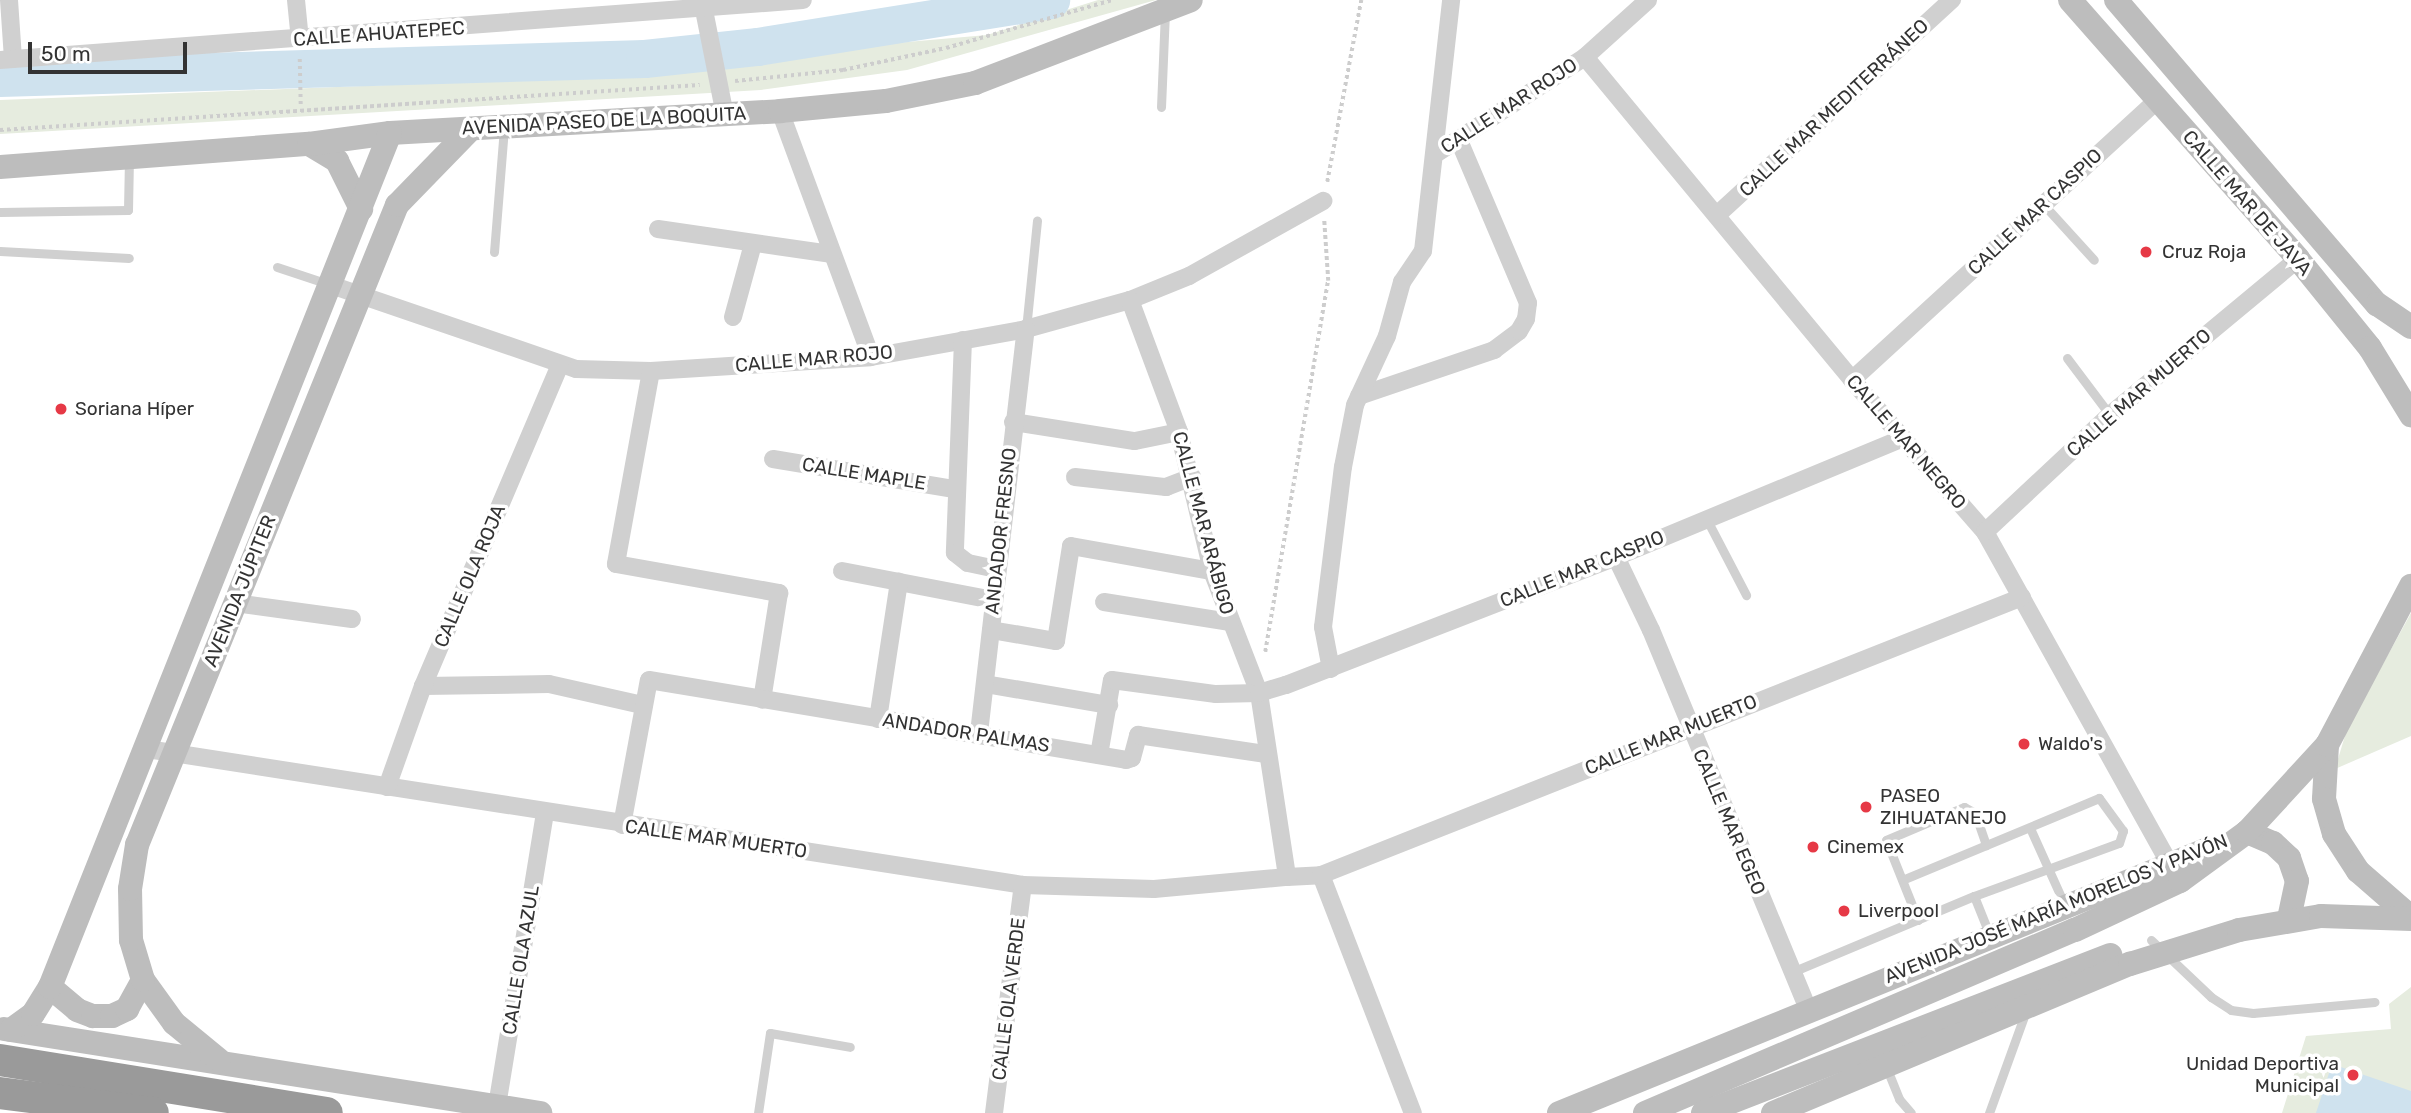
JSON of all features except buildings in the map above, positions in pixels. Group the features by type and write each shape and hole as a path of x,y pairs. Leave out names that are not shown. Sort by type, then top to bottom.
{"highway":[{"path":"0,1060 327,1113"},
{"path":"0,1093 153,1113"}],"main road":[{"name":"AVENIDA PASEO DE LA BOQUITA","path":"0,167 309,144 390,133 725,115 886,101 975,83 1165,13 1191,0"},
{"name":"CALLE MAR DE JAVA","path":"2070,0 2156,101 2298,259 2370,348 2411,415"},
{"name":"CALLE MAR DE JAVA","path":"2116,0 2377,304 2411,327"},
{"path":"2190,138 2216,117"},
{"name":"AVENIDA JÚPITER","path":"219,1060 174,1023 143,980 131,940 130,890 137,845 234,603 362,297 397,205 471,129"},
{"name":"AVENIDA JÚPITER","path":"6,1029 33,1014 50,986 147,749 390,133"},
{"path":"309,144 337,161 362,209"},
{"path":"2289,919 2297,881 2289,859 2273,843 2247,832 2327,745 2411,586"},
{"path":"2327,745 2324,799 2334,834 2358,871 2411,918"},
{"name":"AVENIDA JOSÉ MARÍA MORELOS Y PAVÓN","path":"1655,1109 1825,1033 2075,930 2247,832"},
{"name":"AVENIDA JOSÉ MARÍA MORELOS Y PAVÓN","path":"1559,1113 1808,1009 2066,906 2174,873"},
{"path":"1703,1113 2157,947 2289,919 2357,914 2411,918"},
{"path":"1783,1112 2028,1007 2157,947"},
{"path":"50,986 76,1010 93,1016 112,1016 127,1009 143,980"},
{"path":"6,1029 219,1060 540,1113"},
{"path":"1649,1075 1655,1109"}],"street":[{"name":"CALLE AHUATEPEC","path":"9,0 7,60 300,40 703,4 803,0"},
{"path":"296,0 300,40"},
{"path":"1325,671 1323,627 1343,467 1359,396 1387,336 1402,282 1423,251 1451,0"},
{"name":"CALLE MAR ROJO","path":"1434,155 1585,57 1648,0"},
{"name":"CALLE MAR MEDITERRÁNEO","path":"1717,215 1952,0"},
{"path":"703,4 716,81 725,115"},
{"name":"CALLE MAR NEGRO","path":"1585,57 1852,380 1984,531 2174,873"},
{"name":"CALLE MAR CASPIO","path":"1852,380 2156,101"},
{"path":"780,111 871,357"},
{"path":"1359,396 1494,350 1526,319 1528,303 1458,138"},
{"name":"CALLE MAR ROJO","path":"331,285 559,366 651,370 871,357 1026,329 1130,300 1189,276 1323,201"},
{"path":"658,229 832,254"},
{"path":"733,317 753,244"},
{"name":"CALLE MAR MUERTO","path":"1984,531 2110,415 2298,259"},
{"name":"CALLE MAR ARÁBIGO","path":"1130,300 1179,432 1192,477 1212,571 1259,692 1265,754 1287,877"},
{"name":"ANDADOR FRESNO","path":"979,733 992,600 1026,329"},
{"path":"963,340 955,489 955,553 968,563 996,569"},
{"name":"CALLE OLA ROJA","path":"387,787 423,686 559,366"},
{"path":"651,370 615,564 779,593 762,701"},
{"path":"1013,422 1149,442 1179,432"},
{"name":"CALLE MAR CASPIO","path":"1109,705 1112,680 1216,694 1259,692 1286,685 1616,557 1903,438"},
{"name":"CALLE MAPLE","path":"773,460 955,489"},
{"path":"1075,477 1166,487 1192,477"},
{"path":"991,630 1056,642 1071,546 1212,571"},
{"name":"CALLE MAR EGEO","path":"1616,557 1808,1009"},
{"path":"842,571 992,600"},
{"path":"878,719 899,582"},
{"name":"CALLE MAR MUERTO","path":"1321,875 2022,597"},
{"path":"1104,602 1230,622"},
{"path":"234,603 352,619"},
{"name":"ANDADOR PALMAS","path":"642,705 649,680 762,701 979,733 1099,755 1132,758 1138,735 1265,754"},
{"path":"423,686 549,684 642,705 622,825"},
{"path":"985,684 1109,705 1099,755"},
{"name":"CALLE MAR MUERTO","path":"147,749 622,825 1023,885 1154,889 1287,877"},
{"name":"CALLE OLA AZUL","path":"497,1106 545,813"},
{"path":"1287,877 1321,875 1413,1113"},
{"name":"CALLE OLA VERDE","path":"994,1113 1023,885"}],"lane":[{"path":"1161,107 1165,13"},
{"path":"494,252 504,126"},
{"path":"0,212 128,210 129,158"},
{"path":"2044,205 2094,260"},
{"path":"1026,329 1037,221"},
{"path":"0,251 129,258"},
{"path":"277,267 331,285"},
{"path":"2067,358 2110,415"},
{"path":"1706,518 1746,595"},
{"path":"1792,972 1974,896 2119,844 2123,831 2099,798 1902,880"},
{"path":"1918,920 1886,846 1891,836 1964,807 1975,813 1986,845"},
{"path":"2030,828 2075,930"},
{"path":"1974,896 1990,936"},
{"path":"2157,947 2231,1010 2253,1013 2375,1002"},
{"path":"1989,1113 2028,1007"},
{"path":"758,1113 770,1033 850,1047"},
{"path":"1886,1066 1899,1099 1911,1113"}],"path":[{"path":"0,130 843,70 946,48 1112,0"},
{"path":"1264,654 1328,281 1323,201 1362,0"},
{"path":"300,40 301,108"}],"shaded area":[{"path":"1098,0 1156,0 907,70 761,90 0,134 0,100 594,77 759,55 987,35"},
{"path":"2411,613 2411,736 2335,769 2347,729"},
{"name":"Unidad Deportiva Municipal","path":"2411,987 2411,1113 2282,1113 2306,1036 2391,1029 2389,1004"}],"water":[{"path":"2332,1064 2411,1091 2411,1113 2316,1113"}],"waterway":[{"path":"0,78 645,59 758,47 1051,0"}],"place":[{"name":"Cruz Roja","path":"2146,252"},
{"name":"Soriana Híper","path":"61,409"},
{"name":"Waldo's","path":"2024,744"},
{"name":"PASEO ZIHUATANEJO","path":"1866,807"},
{"name":"Cinemex","path":"1813,847"},
{"name":"Liverpool","path":"1844,911"},
{"name":"Unidad Deportiva Municipal","path":"2353,1075"}]}
